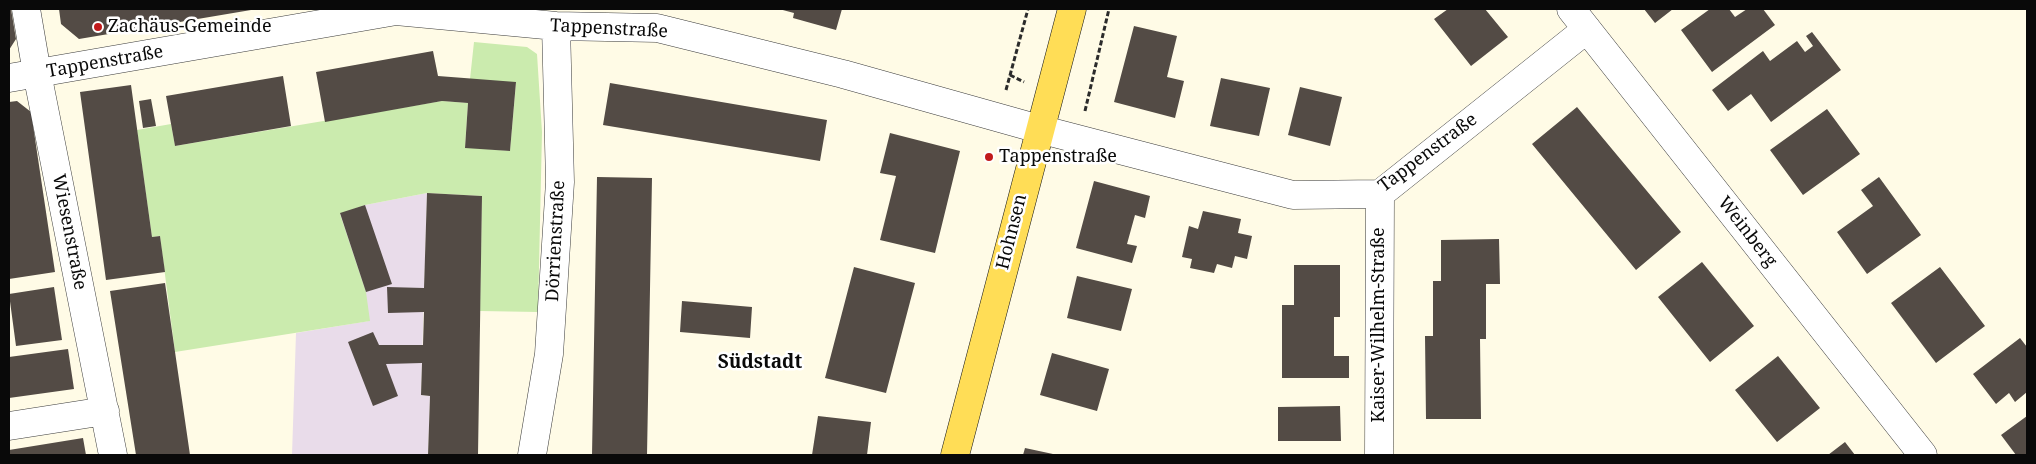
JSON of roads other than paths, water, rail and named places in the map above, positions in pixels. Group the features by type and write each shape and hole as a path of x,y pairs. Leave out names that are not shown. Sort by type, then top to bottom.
{"main road":[{"name":"Hohnsen","path":"955,455 1072,9"}],"street":[{"name":"Wiesenstraße","path":"26,9 113,455"},
{"name":"Tappenstraße","path":"9,78 396,10 556,26 658,18 843,74 1039,129 1293,196 1380,194 1579,19"},
{"name":"Weinberg","path":"1579,19 1923,455"},
{"name":"Dörrienstraße","path":"532,455 549,354 560,191 556,26"},
{"name":"Kaiser-Wilhelm-Straße","path":"1379,455 1380,194"},
{"path":"9,426 105,411"}],"place":[{"name":"Zachäus-Gemeinde","path":"98,27"},
{"name":"Tappenstraße","path":"989,157"}],"district":[{"name":"Südstadt","path":"760,363"}]}
